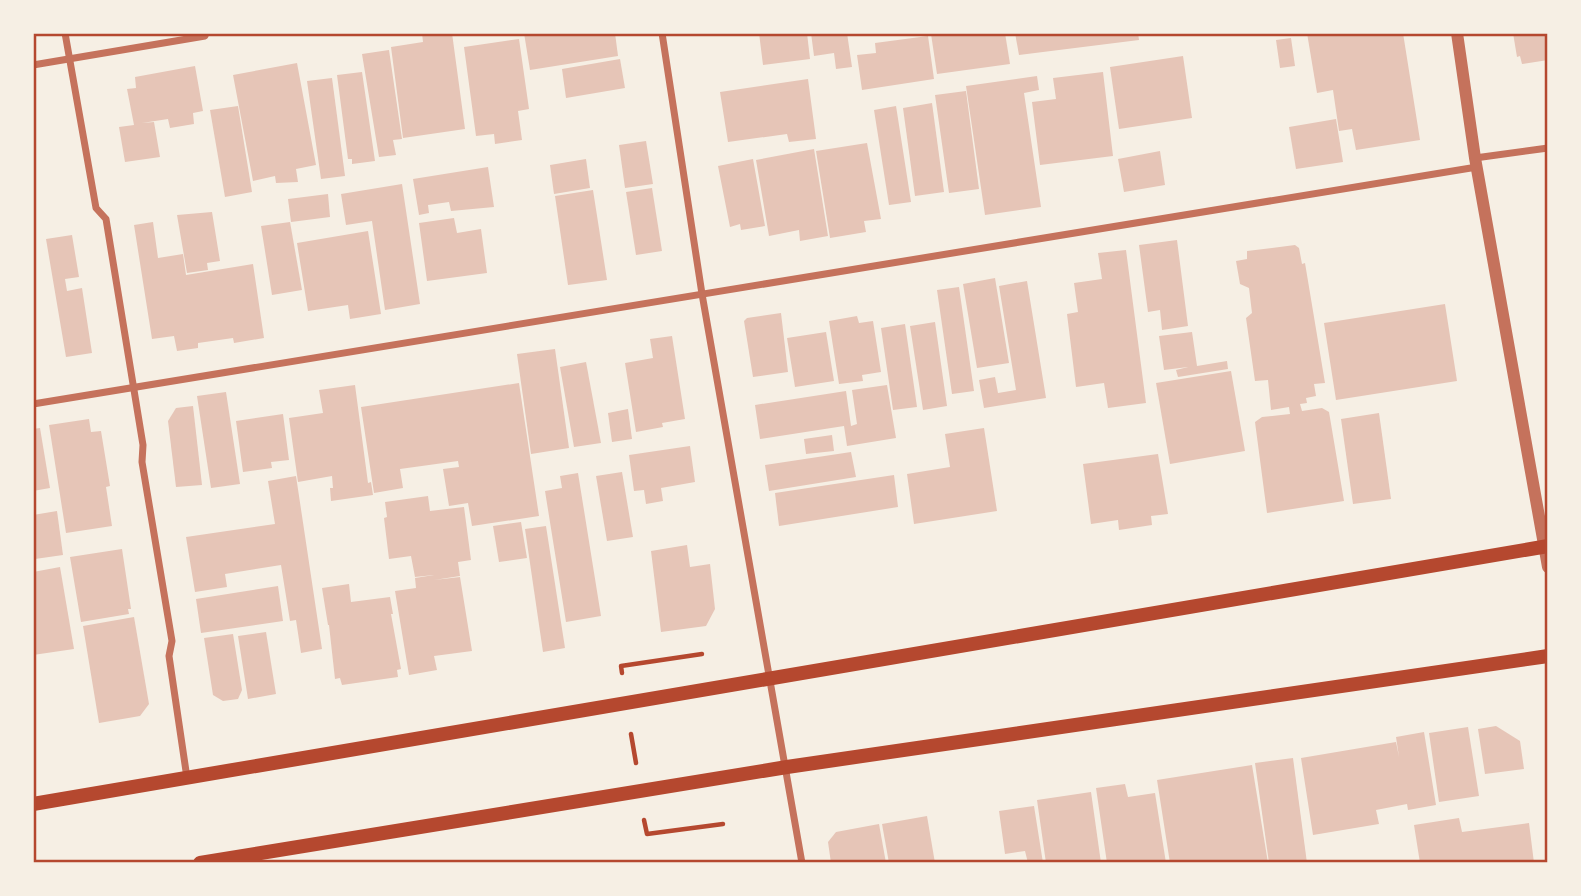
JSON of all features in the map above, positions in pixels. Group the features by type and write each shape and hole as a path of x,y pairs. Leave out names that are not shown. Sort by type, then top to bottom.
{"main road":[{"path":"33,804 1546,546"},
{"path":"200,863 787,767 1548,656"}],"street":[{"path":"65,33 96,208 106,219 143,445 142,462 172,641 169,656 187,779"},
{"path":"33,65 205,36 206,33"},
{"path":"662,33 702,294 802,863"},
{"path":"1457,33 1476,162 1548,566"},
{"path":"33,404 702,294 1548,148"}],"path":[{"path":"623,679 621,666 702,653"},
{"path":"631,730 636,769"},
{"path":"643,808 646,834 723,824"}],"building":[{"path":"422,33 452,33 465,129 403,138 391,47 423,42"},
{"path":"524,33 615,33 618,56 530,70"},
{"path":"759,33 807,33 810,59 763,65"},
{"path":"811,33 847,33 852,67 836,69 834,53 814,56"},
{"path":"1005,33 1010,64 937,74 931,34"},
{"path":"1015,33 1138,33 1139,40 1019,55"},
{"path":"1307,33 1403,33 1420,140 1356,150 1352,129 1339,131 1333,90 1317,93"},
{"path":"1513,33 1548,33 1548,60 1522,64 1520,56 1517,57"},
{"path":"928,36 934,79 862,90 857,55 876,53 875,43"},
{"path":"1291,38 1295,66 1280,68 1276,40"},
{"path":"519,39 529,109 518,111 522,140 495,144 494,134 476,136 464,47"},
{"path":"389,50 402,139 393,140 396,155 379,157 362,54"},
{"path":"1183,56 1192,118 1119,129 1110,67"},
{"path":"620,59 625,88 566,98 562,69"},
{"path":"297,63 316,165 296,169 298,182 276,183 275,176 253,181 233,75"},
{"path":"195,66 203,111 193,113 194,124 170,128 168,119 142,123 154,122 160,157 125,162 119,127 134,125 127,89 136,88 135,77"},
{"path":"362,72 375,161 352,164 352,159 348,159 337,75"},
{"path":"1103,72 1113,156 1040,165 1032,102 1056,99 1053,78"},
{"path":"1037,76 1039,90 1024,93 1041,207 985,215 966,86"},
{"path":"332,78 345,176 321,179 307,81"},
{"path":"808,79 816,139 789,142 787,134 728,142 720,92"},
{"path":"966,91 979,189 949,193 935,95"},
{"path":"932,103 944,192 915,196 903,108"},
{"path":"238,106 252,192 225,197 210,110"},
{"path":"896,106 911,202 889,205 874,110"},
{"path":"1336,119 1343,162 1296,169 1289,127"},
{"path":"646,141 653,184 625,188 619,145"},
{"path":"867,143 881,219 864,221 866,232 830,238 816,151"},
{"path":"814,149 828,236 800,241 799,230 769,236 756,160"},
{"path":"1160,151 1165,185 1124,192 1118,159"},
{"path":"586,159 590,188 554,194 550,165"},
{"path":"753,159 765,226 741,230 740,224 730,227 718,166"},
{"path":"488,167 494,207 451,211 449,202 428,205 429,213 419,215 413,179"},
{"path":"402,184 420,304 385,310 372,221 346,225 341,194"},
{"path":"652,188 662,251 636,255 626,192"},
{"path":"593,190 607,280 568,285 555,196"},
{"path":"328,194 330,217 291,222 288,199"},
{"path":"212,212 220,261 207,263 208,270 187,273 177,215"},
{"path":"454,218 457,233 481,229 487,273 427,281 419,223"},
{"path":"153,222 158,258 183,254 186,275 253,264 264,338 234,343 233,338 198,343 198,348 177,351 174,336 152,339 134,225"},
{"path":"290,222 302,290 272,295 261,226"},
{"path":"368,231 381,314 350,319 348,305 308,311 297,243"},
{"path":"72,235 79,277 65,279 67,291 82,288 92,353 66,357 46,239"},
{"path":"1177,240 1188,326 1162,330 1160,310 1148,312 1139,245"},
{"path":"1295,245 1299,248 1302,264 1305,263 1325,383 1314,384 1316,396 1306,398 1307,403 1300,404 1302,411 1322,408 1329,412 1344,501 1267,513 1255,422 1262,417 1290,414 1289,407 1271,410 1268,380 1255,381 1246,318 1252,313 1249,288 1240,284 1236,261 1247,259 1247,251"},
{"path":"1126,250 1146,403 1108,408 1104,383 1076,387 1067,314 1078,312 1074,283 1102,279 1098,253"},
{"path":"995,278 1009,363 977,368 963,284"},
{"path":"1027,281 1046,398 984,408 979,380 995,377 998,393 1016,390 999,286"},
{"path":"959,287 974,391 952,394 937,290"},
{"path":"1445,304 1457,381 1336,400 1324,323"},
{"path":"781,313 788,372 753,377 744,321 747,318"},
{"path":"857,316 859,323 873,321 881,372 862,375 863,381 839,384 829,321"},
{"path":"935,322 947,406 923,410 910,326"},
{"path":"905,324 917,407 893,410 881,328"},
{"path":"826,332 834,381 795,387 787,338"},
{"path":"1192,332 1197,366 1227,361 1228,369 1178,377 1176,370 1188,367 1164,370 1159,336"},
{"path":"672,336 685,419 636,432 625,363 653,358 650,339"},
{"path":"555,349 569,448 531,454 517,354"},
{"path":"586,362 601,443 574,447 560,367"},
{"path":"1231,371 1245,451 1170,464 1156,383"},
{"path":"519,383 539,516 472,526 468,503 449,506 443,469 459,467 458,461 400,469 403,488 374,493 361,407"},
{"path":"355,385 368,483 371,482 373,495 331,501 332,476 298,482 289,418 323,413 319,390"},
{"path":"887,385 896,438 847,446 844,426 760,439 755,405 846,391 851,426 857,424 852,390"},
{"path":"226,392 240,484 211,488 197,396"},
{"path":"193,406 202,485 176,487 168,421 176,408"},
{"path":"628,409 632,439 612,442 608,413"},
{"path":"1379,413 1391,499 1353,504 1341,419"},
{"path":"283,414 289,460 271,462 272,468 243,472 236,421"},
{"path":"89,419 91,432 101,431 110,486 106,487 112,526 66,533 49,425"},
{"path":"40,428 50,488 33,491 33,429"},
{"path":"984,428 997,511 914,524 907,474 950,467 945,434"},
{"path":"832,435 834,451 806,454 804,439"},
{"path":"690,446 695,482 661,488 663,501 646,504 644,490 634,491 629,455"},
{"path":"851,452 856,477 769,491 765,465"},
{"path":"1158,454 1168,514 1151,516 1152,525 1119,530 1118,520 1091,524 1083,464"},
{"path":"622,472 633,537 607,541 596,476"},
{"path":"578,473 601,616 566,622 545,491 562,488 560,476"},
{"path":"894,475 898,507 779,526 775,493"},
{"path":"296,476 322,649 301,653 296,620 290,621 281,565 225,574 227,587 195,592 186,537 275,524 268,481"},
{"path":"428,496 430,511 464,507 471,560 458,562 460,576 434,580 460,577 472,651 434,656 437,670 409,675 395,591 416,588 415,578 434,575 415,577 411,556 389,559 384,518 387,517 385,502"},
{"path":"57,511 63,555 35,559 33,515"},
{"path":"521,522 527,558 499,562 493,526"},
{"path":"546,526 565,648 543,652 525,529"},
{"path":"687,545 690,567 710,564 715,609 706,626 661,632 651,551"},
{"path":"122,549 131,609 128,609 129,614 81,622 70,557"},
{"path":"60,567 74,649 33,655 33,572"},
{"path":"349,584 351,602 390,597 401,669 397,670 398,677 342,685 340,678 335,679 322,588"},
{"path":"278,586 283,621 201,633 196,599"},
{"path":"134,617 149,704 140,716 99,723 83,626"},
{"path":"266,632 276,694 248,699 238,636"},
{"path":"233,634 242,690 238,699 223,701 213,695 204,638"},
{"path":"1496,726 1520,741 1524,769 1485,774 1478,729"},
{"path":"1468,727 1479,796 1439,802 1429,733"},
{"path":"1424,732 1436,805 1408,810 1407,804 1376,810 1379,824 1313,835 1301,758 1396,742 1399,757 1396,737"},
{"path":"1293,758 1307,863 1269,863 1255,763"},
{"path":"1252,765 1268,863 1170,863 1157,780"},
{"path":"1125,784 1128,797 1155,793 1166,863 1107,863 1096,788"},
{"path":"1091,792 1101,863 1046,863 1037,800"},
{"path":"1034,806 1043,863 1028,863 1025,851 1005,854 999,811"},
{"path":"927,816 935,863 889,863 882,824"},
{"path":"1459,818 1462,832 1529,823 1534,863 1420,863 1414,825"},
{"path":"879,824 886,863 831,863 828,842 836,832"}]}
